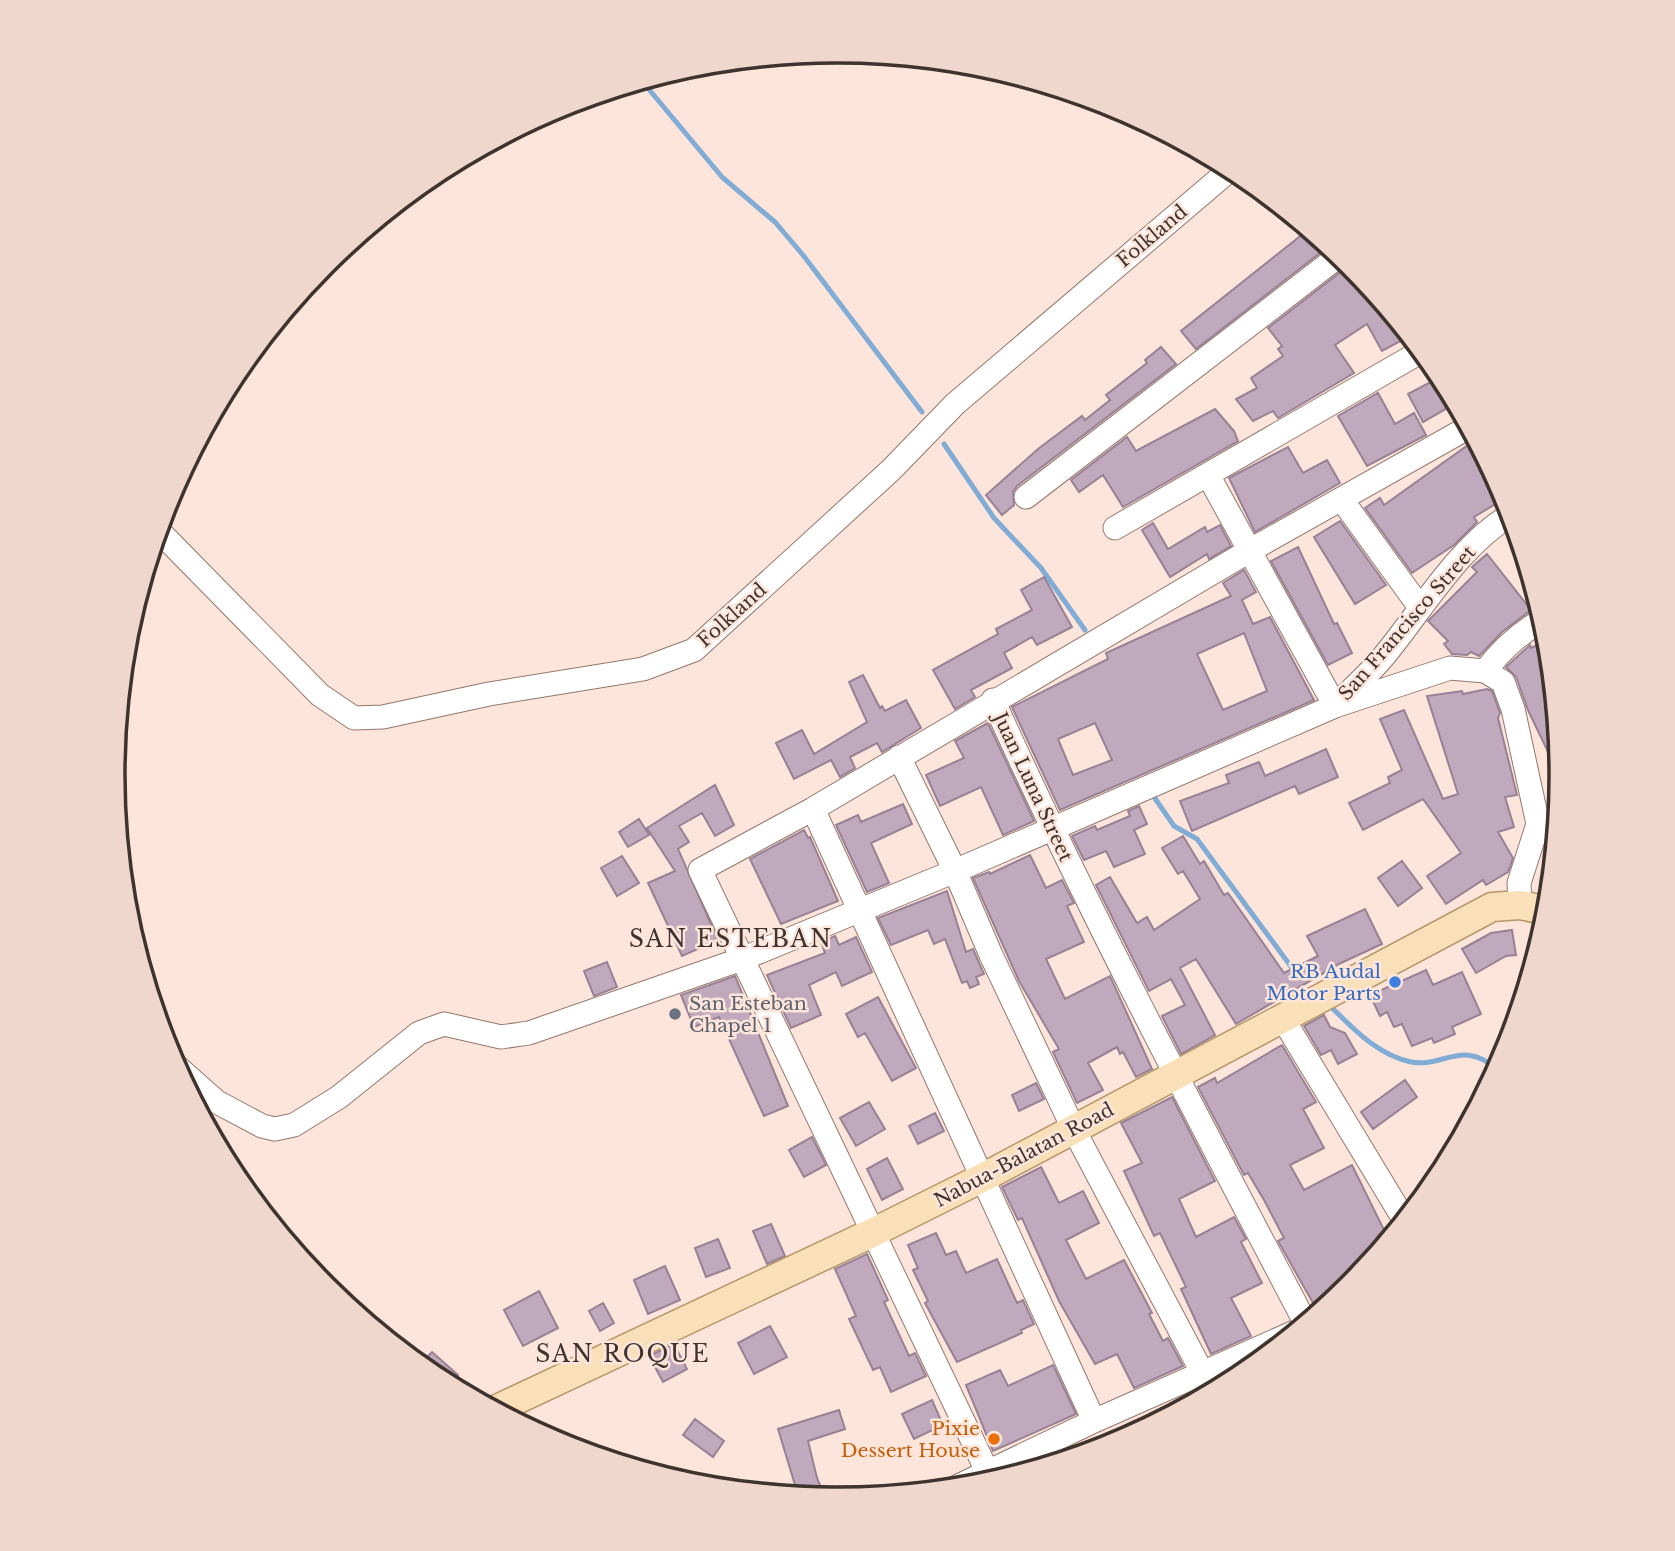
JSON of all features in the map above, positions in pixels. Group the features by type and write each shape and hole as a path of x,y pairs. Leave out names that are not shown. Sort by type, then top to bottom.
{"main road":[{"name":"Nabua-Balatan Road","path":"504,1406 874,1232 984,1177 1492,906 1520,905 1537,909"}],"street":[{"name":"Folkland","path":"166,538 320,695 354,718 383,717 489,694 643,670 694,650 891,470 955,404 1223,177"},
{"path":"1026,497 1330,262"},
{"path":"1115,528 1413,356"},
{"name":"Juan Luna Street","path":"1302,1316 1174,1074 1051,828 993,701 1461,431"},
{"path":"1208,475 1335,706"},
{"path":"1342,500 1419,606"},
{"name":"San Francisco Street","path":"1335,706 1384,657 1419,606 1495,524 1502,520"},
{"path":"1485,671 1503,648 1533,625"},
{"path":"194,1082 216,1102 262,1126 275,1129 294,1125 339,1097 419,1034 444,1024 502,1037 528,1033 742,959 955,871 1335,706 1450,668 1485,671 1503,682 1513,709 1538,824 1519,883 1520,905"},
{"path":"987,1471 700,870 813,809 993,701"},
{"path":"899,757 955,871 991,955 1074,1130 1207,1383"},
{"path":"813,809 1094,1421"},
{"path":"1283,1019 1400,1213"},
{"path":"984,1472 1094,1421 1207,1383 1233,1368"}],"building":[{"path":"1301,235 1320,253 1196,349 1181,331"},
{"path":"1341,272 1402,340 1382,351 1367,324 1335,345 1354,373 1278,418 1273,411 1253,421 1236,399 1257,388 1251,378 1283,356 1278,349 1282,346 1268,328"},
{"path":"1161,347 1176,364 1017,486 1013,492 1014,505 1002,515 986,495 1038,449 1082,416 1085,420 1110,400 1106,395 1147,363 1145,360"},
{"path":"1431,382 1448,408 1423,422 1408,394"},
{"path":"1378,393 1395,424 1414,413 1426,435 1367,466 1338,416"},
{"path":"1215,409 1234,431 1238,441 1123,507 1103,475 1079,492 1071,480 1127,437 1136,451"},
{"path":"1469,445 1496,504 1474,517 1477,522 1454,545 1412,573 1365,508 1380,498 1384,505"},
{"path":"1288,447 1303,473 1327,460 1340,483 1255,532 1229,478"},
{"path":"1340,521 1386,585 1355,604 1314,537"},
{"path":"1153,523 1168,549 1205,527 1207,532 1220,525 1231,546 1209,559 1207,554 1170,577 1142,530"},
{"path":"1298,547 1334,624 1337,623 1352,653 1328,665 1271,561"},
{"path":"1487,554 1530,611 1502,632 1479,656 1471,652 1467,655 1452,654 1444,644 1448,641 1428,621 1477,572 1472,567"},
{"path":"1244,570 1256,592 1242,600 1253,624 1270,617 1314,700 1060,810 1012,707 1108,659 1106,653 1231,596 1223,583","holes":["1244,633 1267,691 1223,710 1197,654","1095,723 1112,760 1073,775 1058,739"]},
{"path":"1044,577 1072,627 1037,645 1032,637 1004,653 1012,668 971,690 975,697 955,709 933,670 998,634 996,629 1032,610 1021,590"},
{"path":"1530,645 1531,648 1538,645 1544,683 1549,754 1516,677 1506,667"},
{"path":"863,675 880,708 882,706 885,711 906,700 921,728 882,752 877,743 850,757 855,768 840,777 831,760 794,779 776,743 802,730 814,754 867,722 849,682"},
{"path":"1487,689 1492,691 1500,713 1498,718 1517,795 1505,797 1514,827 1498,832 1513,858 1508,872 1486,885 1483,880 1446,904 1427,876 1461,853 1423,799 1363,830 1349,803 1390,783 1388,777 1402,770 1380,719 1404,710 1443,799 1458,794 1427,696 1462,691 1463,694"},
{"path":"988,723 1034,821 1003,835 981,787 940,806 926,775 964,758 955,741"},
{"path":"1326,749 1338,777 1299,794 1295,786 1192,831 1180,801 1229,783 1226,775 1259,762 1265,776"},
{"path":"715,785 734,825 715,836 702,813 679,826 689,842 678,849 718,940 682,956 648,883 675,871 647,828"},
{"path":"903,804 912,824 871,843 889,883 867,892 836,825 858,815 861,822"},
{"path":"1139,806 1147,824 1134,830 1145,854 1114,867 1106,851 1084,860 1072,836 1095,826 1097,830 1130,816 1128,811"},
{"path":"639,819 649,835 628,847 619,832"},
{"path":"804,830 808,838 810,837 838,901 781,924 750,859"},
{"path":"1183,836 1200,864 1204,861 1224,895 1228,893 1284,973 1318,956 1307,936 1365,909 1382,944 1341,963 1236,1024 1196,959 1180,968 1215,1035 1181,1054 1162,1016 1185,1005 1171,979 1149,991 1096,885 1110,877 1137,923 1147,917 1154,930 1200,899 1183,871 1178,874 1162,848"},
{"path":"1030,855 1046,888 1062,880 1074,903 1067,906 1084,942 1046,959 1065,999 1110,976 1152,1069 1136,1077 1123,1052 1120,1054 1117,1047 1088,1063 1103,1090 1077,1103 1053,1052 1059,1049 1019,981 973,878 989,872 990,874"},
{"path":"622,856 639,883 617,896 601,868"},
{"path":"1402,861 1422,888 1398,906 1378,878"},
{"path":"947,891 966,952 973,949 984,974 976,977 979,984 970,988 967,981 962,983 945,939 934,944 928,930 891,945 878,918"},
{"path":"1512,930 1516,955 1506,956 1476,973 1462,949 1491,933"},
{"path":"835,936 839,945 856,937 872,972 842,986 836,972 809,985 821,1015 791,1028 767,975 825,953 821,942"},
{"path":"607,962 617,987 594,996 584,971"},
{"path":"1426,970 1433,985 1462,972 1481,1014 1452,1027 1455,1034 1434,1043 1432,1038 1412,1046 1402,1024 1394,1027 1387,1012 1380,1016 1370,995"},
{"path":"735,976 788,1106 764,1116 719,1017 694,1027 681,995"},
{"path":"878,997 916,1068 892,1081 865,1033 858,1037 846,1014"},
{"path":"1324,1015 1330,1027 1345,1033 1357,1054 1338,1064 1331,1050 1321,1055 1304,1026"},
{"path":"1282,1045 1316,1102 1303,1109 1324,1148 1290,1165 1304,1190 1352,1165 1385,1231 1341,1279 1313,1303 1278,1241 1284,1238 1264,1200 1248,1173 1244,1175 1198,1087 1215,1078 1217,1083"},
{"path":"1405,1080 1417,1097 1373,1129 1361,1112"},
{"path":"1036,1083 1044,1099 1019,1111 1012,1095"},
{"path":"1172,1097 1215,1181 1179,1199 1196,1237 1234,1217 1246,1239 1241,1242 1262,1283 1231,1298 1251,1336 1211,1354 1181,1289 1186,1287 1160,1233 1154,1236 1124,1171 1142,1163 1121,1123"},
{"path":"869,1102 885,1129 856,1146 840,1118"},
{"path":"935,1113 944,1131 918,1144 909,1126"},
{"path":"812,1137 826,1165 804,1177 789,1150"},
{"path":"887,1158 903,1189 882,1200 867,1169"},
{"path":"1041,1167 1059,1203 1083,1191 1099,1223 1066,1240 1086,1279 1124,1260 1152,1313 1149,1314 1163,1341 1168,1338 1183,1366 1134,1388 1117,1354 1095,1364 1059,1301 1022,1218 1018,1220 1002,1187"},
{"path":"771,1224 785,1256 767,1264 753,1231"},
{"path":"936,1233 946,1255 956,1251 966,1273 997,1259 1017,1303 1023,1300 1034,1324 1021,1330 1022,1333 957,1362 925,1303 928,1301 913,1270 918,1268 908,1245"},
{"path":"718,1239 730,1268 706,1277 695,1248"},
{"path":"867,1254 888,1300 884,1302 909,1356 915,1353 926,1376 891,1392 880,1367 873,1370 849,1319 856,1316 835,1269"},
{"path":"665,1266 680,1300 648,1314 634,1280"},
{"path":"539,1291 558,1328 523,1346 504,1310"},
{"path":"603,1303 614,1323 600,1331 589,1311"},
{"path":"770,1326 787,1357 754,1374 738,1343"},
{"path":"674,1344 687,1369 663,1382 649,1356"},
{"path":"432,1352 458,1375 456,1377 427,1357"},
{"path":"1053,1365 1076,1414 993,1451 966,1385 1000,1370 1008,1386"},
{"path":"932,1400 943,1425 914,1439 902,1414"},
{"path":"839,1410 845,1429 808,1441 821,1487 792,1486 795,1485 778,1429"},
{"path":"695,1419 724,1441 713,1457 683,1435"}],"waterway":[{"path":"648,88 722,177 775,222 803,255 922,412"},
{"path":"944,444 994,518 1041,568 1085,630"},
{"path":"1152,794 1174,826 1197,839 1295,972"},
{"path":"1327,1003 1375,1046 1398,1058 1423,1063 1463,1055 1474,1056 1489,1064"}],"place":[{"name":"RB Audal Motor Parts","path":"1395,982"},
{"name":"San Esteban Chapel 1","path":"675,1014"},
{"name":"Pixie Dessert House","path":"994,1439"}],"district":[{"name":"SAN ESTEBAN","path":"731,939"},
{"name":"SAN ROQUE","path":"623,1354"}]}
